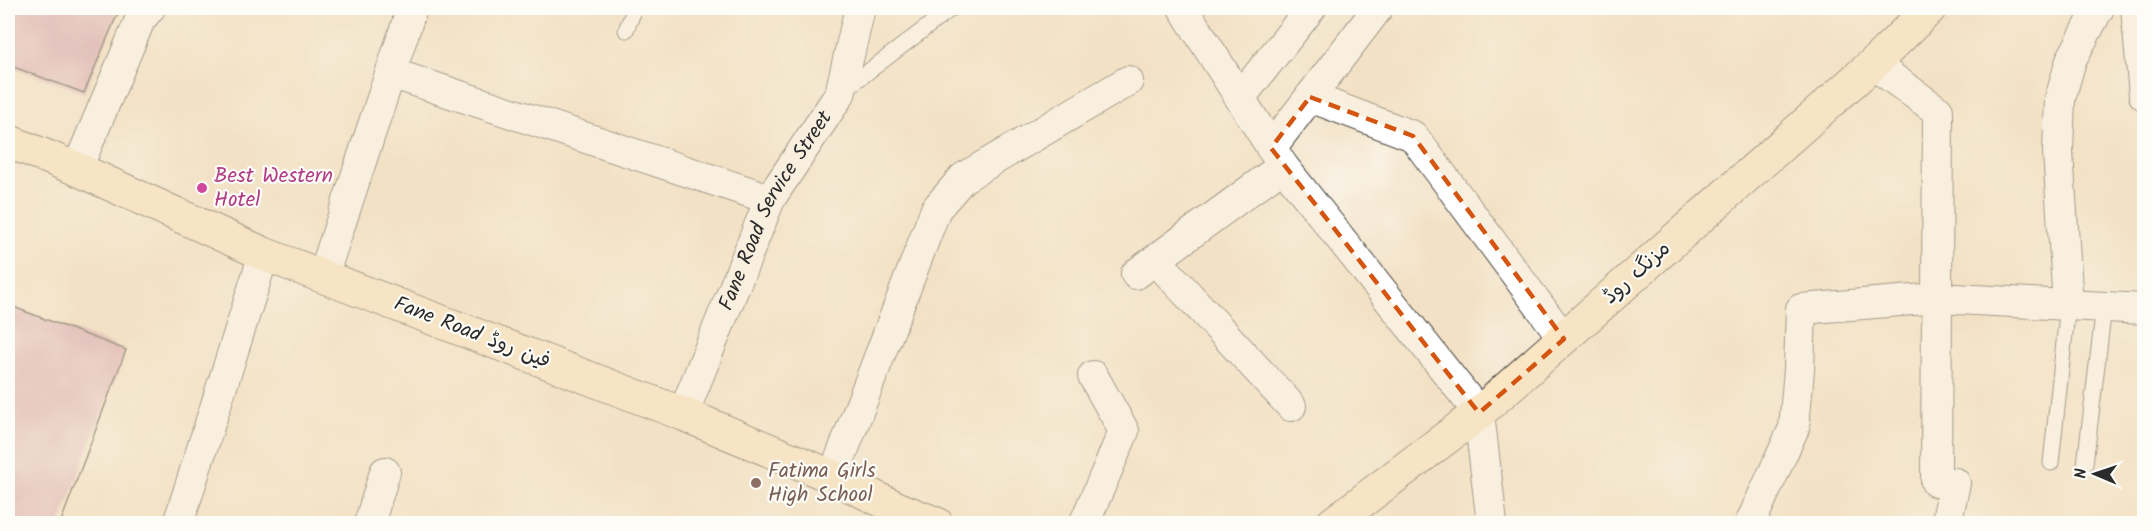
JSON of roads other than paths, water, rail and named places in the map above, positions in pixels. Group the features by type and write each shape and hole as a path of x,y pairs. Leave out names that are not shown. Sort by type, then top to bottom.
{"main road":[{"name":"مزنگ روڈ","path":"1332,524 1479,412 1564,339 1873,64 1930,8"},
{"name":"Fane Road فین روڈ","path":"8,141 77,169 264,254 683,414 937,524"}],"street":[{"path":"77,169 140,20 150,8"},
{"path":"323,276 412,8"},
{"name":"Fane Road Service Street","path":"683,414 770,199 840,94 860,8"},
{"path":"1182,8 1277,157 1479,412 1492,524"},
{"path":"1240,98 1311,8"},
{"path":"1291,406 1146,267 1277,157 1310,97 1378,8"},
{"path":"2068,305 2058,153 2060,99 2071,60 2099,8"},
{"path":"2136,8 2145,95"},
{"path":"1873,64 1938,111 1936,482 1955,483 1946,524"},
{"path":"391,73 770,199"},
{"path":"833,477 936,209 963,178 1128,81"},
{"path":"1310,97 1413,136 1564,339"},
{"path":"178,524 264,254"},
{"path":"1750,524 1794,428 1802,309 1937,298 2145,309"},
{"path":"1084,524 1124,431 1093,376"},
{"path":"369,524 385,472"}],"lane":[{"path":"626,30 635,8"},
{"path":"840,94 952,8"},
{"path":"2051,463 2068,305"},
{"path":"2085,464 2104,308"}],"place":[{"name":"Best Western Hotel","path":"202,188"},
{"name":"Fatima Girls High School","path":"756,483"}]}
